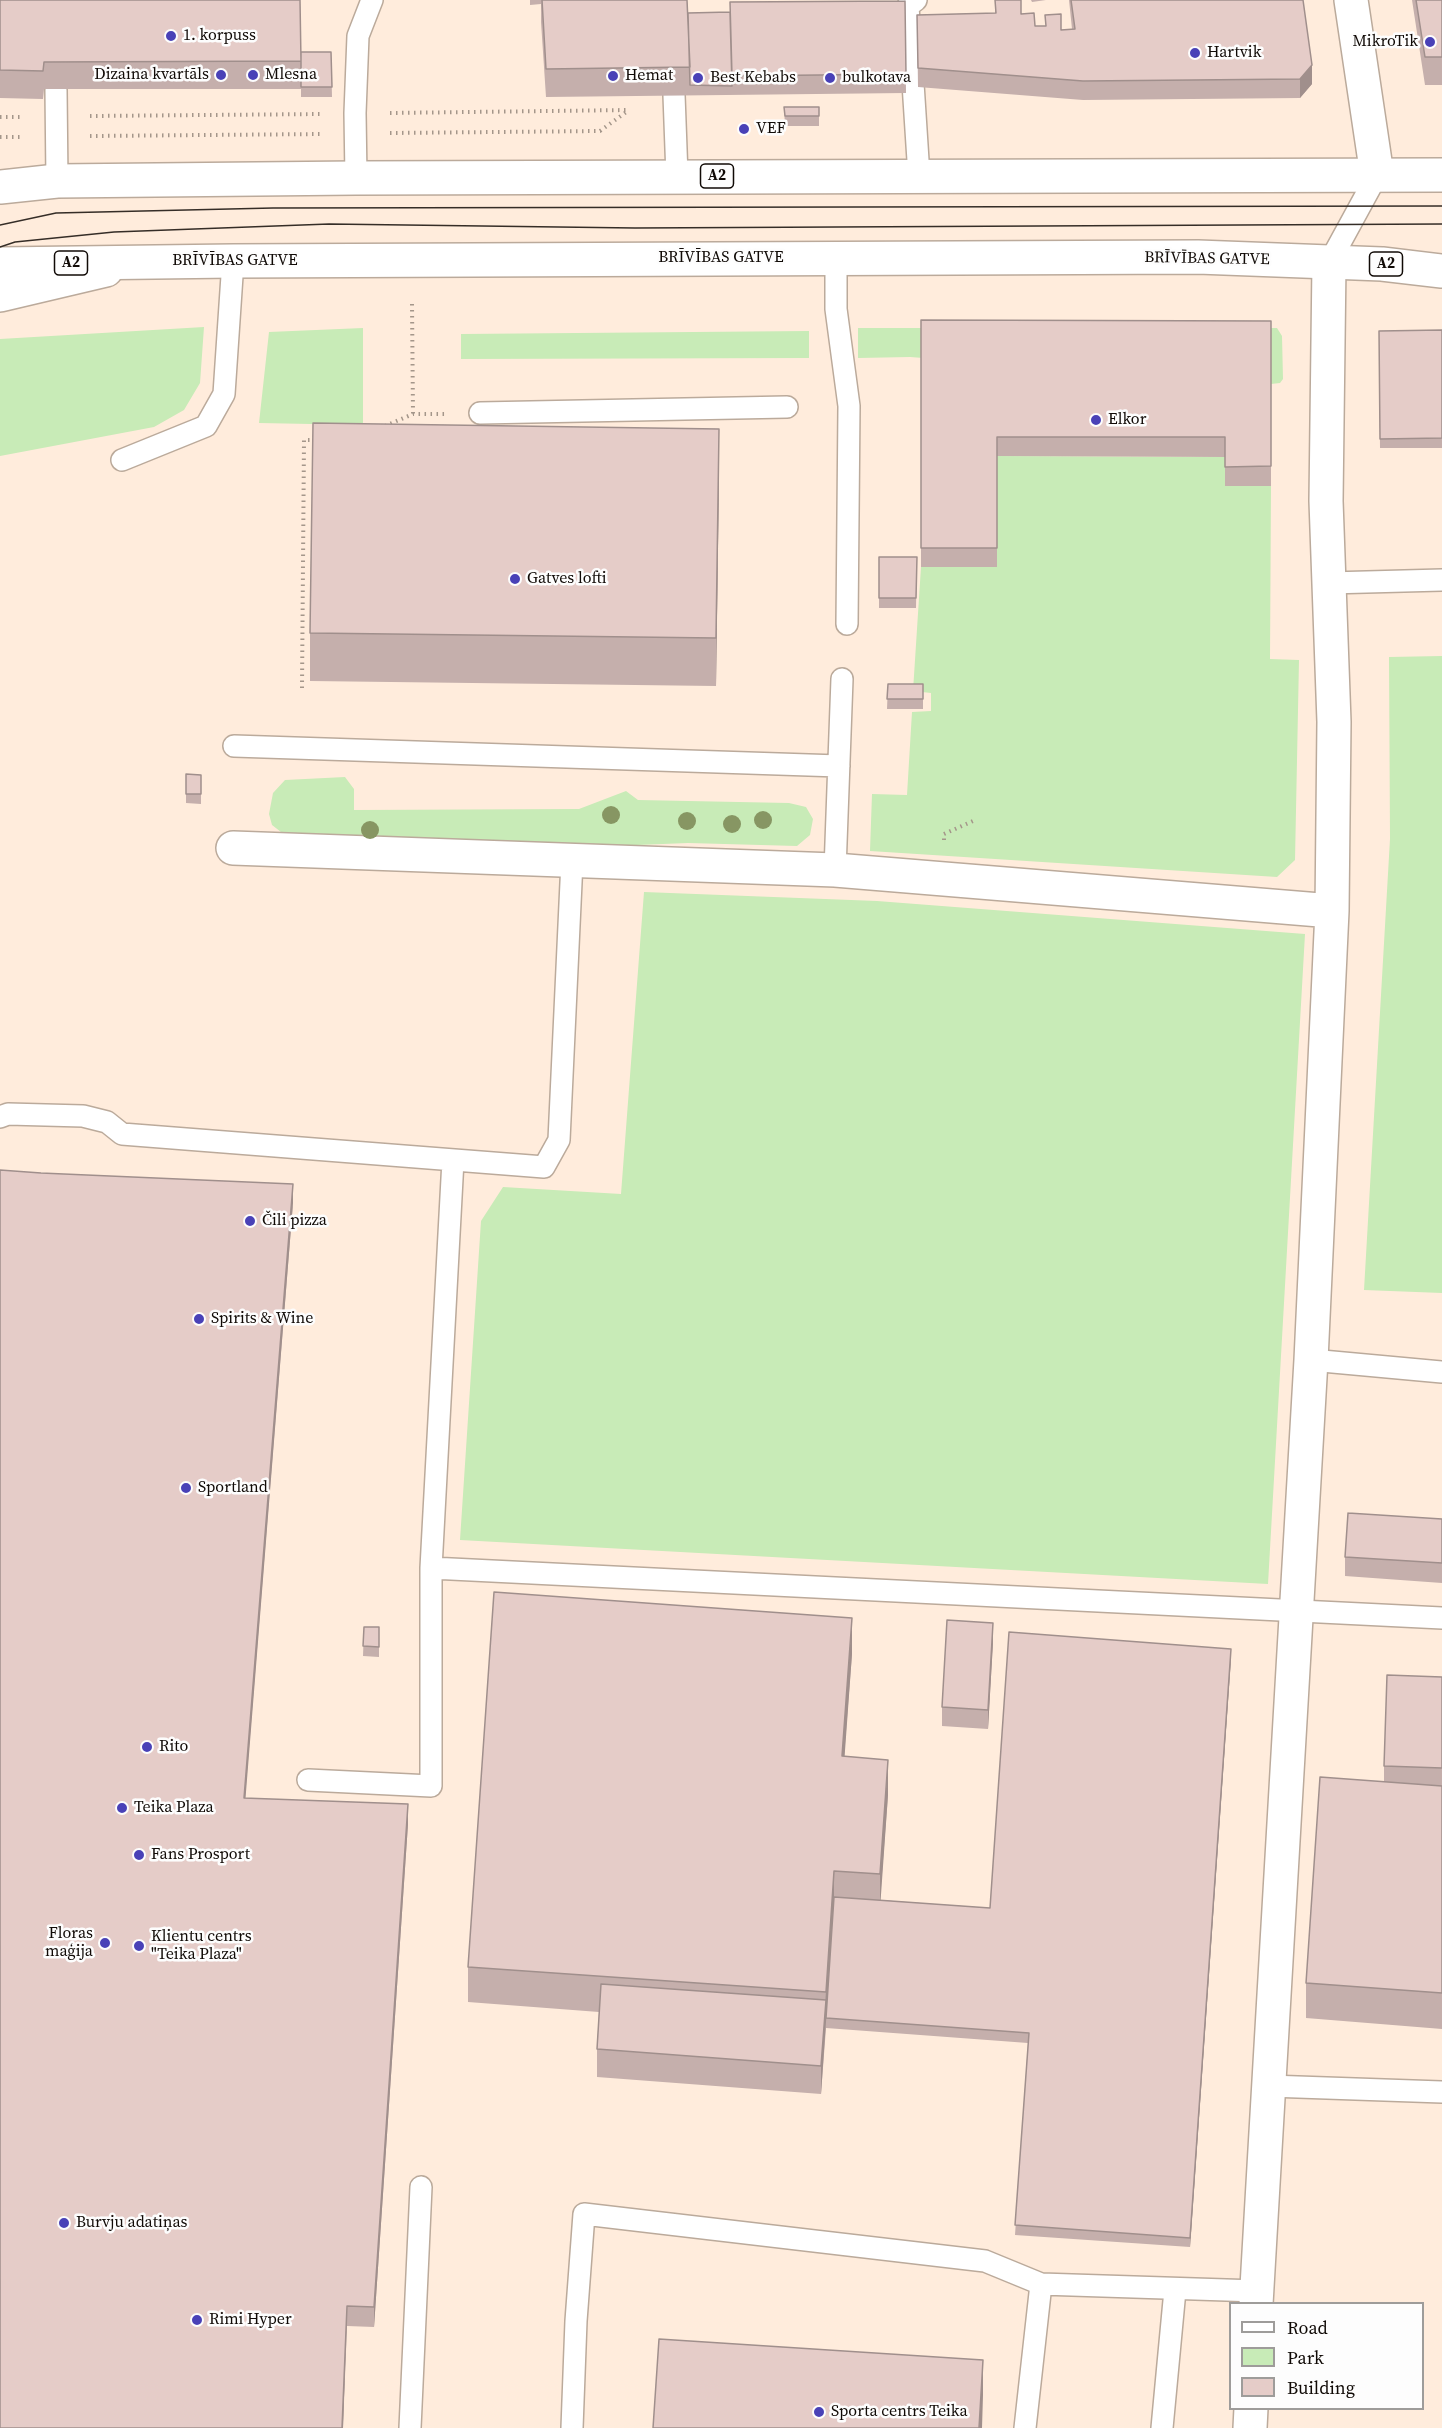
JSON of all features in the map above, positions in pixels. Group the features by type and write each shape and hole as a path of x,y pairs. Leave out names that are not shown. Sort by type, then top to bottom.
{"main road":[{"path":"1351,0 1377,175"},
{"name":"A2","path":"0,187 57,181 356,178 1442,175"},
{"name":"BRĪVĪBAS GATVE","path":"0,264 836,257 1198,257 1382,264 1442,272"},
{"path":"0,295 143,262"},
{"path":"1257,2297 1311,1360 1332,911 1334,722 1326,501 1329,263"},
{"path":"233,848 835,870 1332,911"},
{"path":"1250,2428 1251,2410"}],"lane":[{"path":"356,178 358,36 372,0"},
{"path":"916,0 908,6 919,176"},
{"path":"56,90 57,181"},
{"path":"674,95 677,176"},
{"path":"1329,263 1377,175"},
{"path":"836,257 836,309 849,406 848,624"},
{"path":"122,460 206,426 224,394 233,261"},
{"path":"469,413 787,407"},
{"path":"1329,583 1442,579"},
{"path":"835,870 842,679"},
{"path":"234,746 839,766"},
{"path":"0,1117 8,1114 83,1116 107,1122 122,1134 544,1167 559,1140 572,861"},
{"path":"308,1780 431,1786 431,1568 453,1160"},
{"path":"1311,1360 1442,1372"},
{"path":"431,1568 1442,1618"},
{"path":"1269,2086 1442,2092"},
{"path":"410,2428 421,2187"},
{"path":"572,2428 576,2321 584,2214 985,2261 1041,2284 1175,2290 1257,2297"},
{"path":"1025,2428 1041,2284"},
{"path":"1162,2428 1175,2290"}],"path":[{"path":"0,117 56,127 356,123 600,131 629,110 356,123 56,127 0,137"},
{"path":"412,304 413,414"},
{"path":"376,430 413,414 469,413"},
{"path":"302,688 304,440 326,439"}],"green space":[{"path":"204,327 200,383 184,410 154,427 0,456 0,339"},
{"path":"363,328 363,425 259,423 269,332"},
{"path":"858,328 1277,328 1282,336 1283,379 1280,383 1271,384 910,357 858,358"},
{"path":"809,331 809,358 461,359 461,334"},
{"path":"997,456 1225,457 1225,486 1271,486 1270,659 1299,660 1295,860 1277,877 870,851 872,794 907,795 912,712 931,711 931,693 913,691 921,567 997,567"},
{"path":"1442,656 1442,1293 1364,1290 1390,839 1389,657"},
{"path":"345,777 354,789 354,810 579,809 626,791 638,800 789,803 806,807 813,819 810,835 797,846 688,843 511,850 293,835 281,832 272,825 269,814 273,793 285,780"},
{"path":"644,892 877,901 1305,934 1268,1584 460,1540 481,1221 503,1187 621,1194"}],"building":[{"name":"1. korpuss","path":"0,0 300,0 301,61 44,62 43,71 0,70"},
{"path":"542,0 687,0 690,67 546,69"},
{"path":"995,0 1021,0 1021,14 1034,13 1035,26 1046,26 1045,15 1061,14 1061,30 1075,29 1071,0 1303,0 1312,65 1300,79 1083,81 918,68 917,15 996,13"},
{"name":"MikroTik","path":"1416,0 1442,0 1442,57 1425,57"},
{"path":"905,1 906,74 732,76 730,2"},
{"path":"730,12 732,86 690,85 688,13"},
{"path":"301,52 331,52 332,87 301,87"},
{"path":"784,107 819,107 819,116 785,116"},
{"name":"Elkor","path":"921,320 1271,321 1271,466 1225,467 1225,437 997,437 997,548 921,548"},
{"path":"1442,330 1442,438 1380,439 1379,331"},
{"name":"Gatves lofti","path":"313,423 719,429 716,638 310,633"},
{"path":"879,557 917,557 916,598 879,598"},
{"path":"888,684 923,684 923,699 887,699"},
{"path":"186,774 201,775 201,794 186,794"},
{"name":"Teika Plaza","path":"0,1170 293,1184 244,1798 408,1804 374,2307 347,2306 342,2428 0,2428"},
{"path":"1348,1513 1442,1519 1442,1563 1345,1557"},
{"path":"494,1592 852,1618 842,1756 888,1760 880,1874 834,1871 826,1992 468,1967"},
{"path":"947,1620 993,1623 988,1710 942,1707"},
{"path":"364,1627 379,1627 379,1647 363,1646"},
{"path":"1009,1632 1231,1649 1190,2238 1015,2225 1029,2033 826,2018 834,1897 990,1908"},
{"path":"1387,1675 1442,1677 1442,1768 1384,1766"},
{"path":"1320,1777 1442,1786 1442,1993 1306,1983"},
{"path":"601,1984 826,2000 821,2066 597,2049"},
{"path":"659,2339 983,2360 979,2428 653,2428"}],"tram line":[{"path":"0,225 56,213 273,208 1442,206"},
{"path":"0,247 15,242 114,232 329,224 635,228 1442,224"}],"place":[{"name":"1. korpuss","path":"171,36"},
{"name":"MikroTik","path":"1430,42"},
{"name":"Hartvik","path":"1195,53"},
{"name":"Dizaina kvartāls","path":"221,75"},
{"name":"Mlesna","path":"253,75"},
{"name":"Hemat","path":"613,76"},
{"name":"Best Kebabs","path":"698,78"},
{"name":"bulkotava","path":"830,78"},
{"name":"VEF","path":"744,129"},
{"name":"Elkor","path":"1096,420"},
{"name":"Gatves lofti","path":"515,579"},
{"name":"Čili pizza","path":"250,1221"},
{"name":"Spirits & Wine","path":"199,1319"},
{"name":"Sportland","path":"186,1488"},
{"name":"Rito","path":"147,1747"},
{"name":"Teika Plaza","path":"122,1808"},
{"name":"Fans Prosport","path":"139,1855"},
{"name":"Floras maģija","path":"105,1943"},
{"name":"Klientu centrs \"Teika Plaza\"","path":"139,1946"},
{"name":"Burvju adatiņas","path":"64,2223"},
{"name":"Rimi Hyper","path":"197,2320"},
{"name":"Sporta centrs Teika","path":"819,2412"}]}
